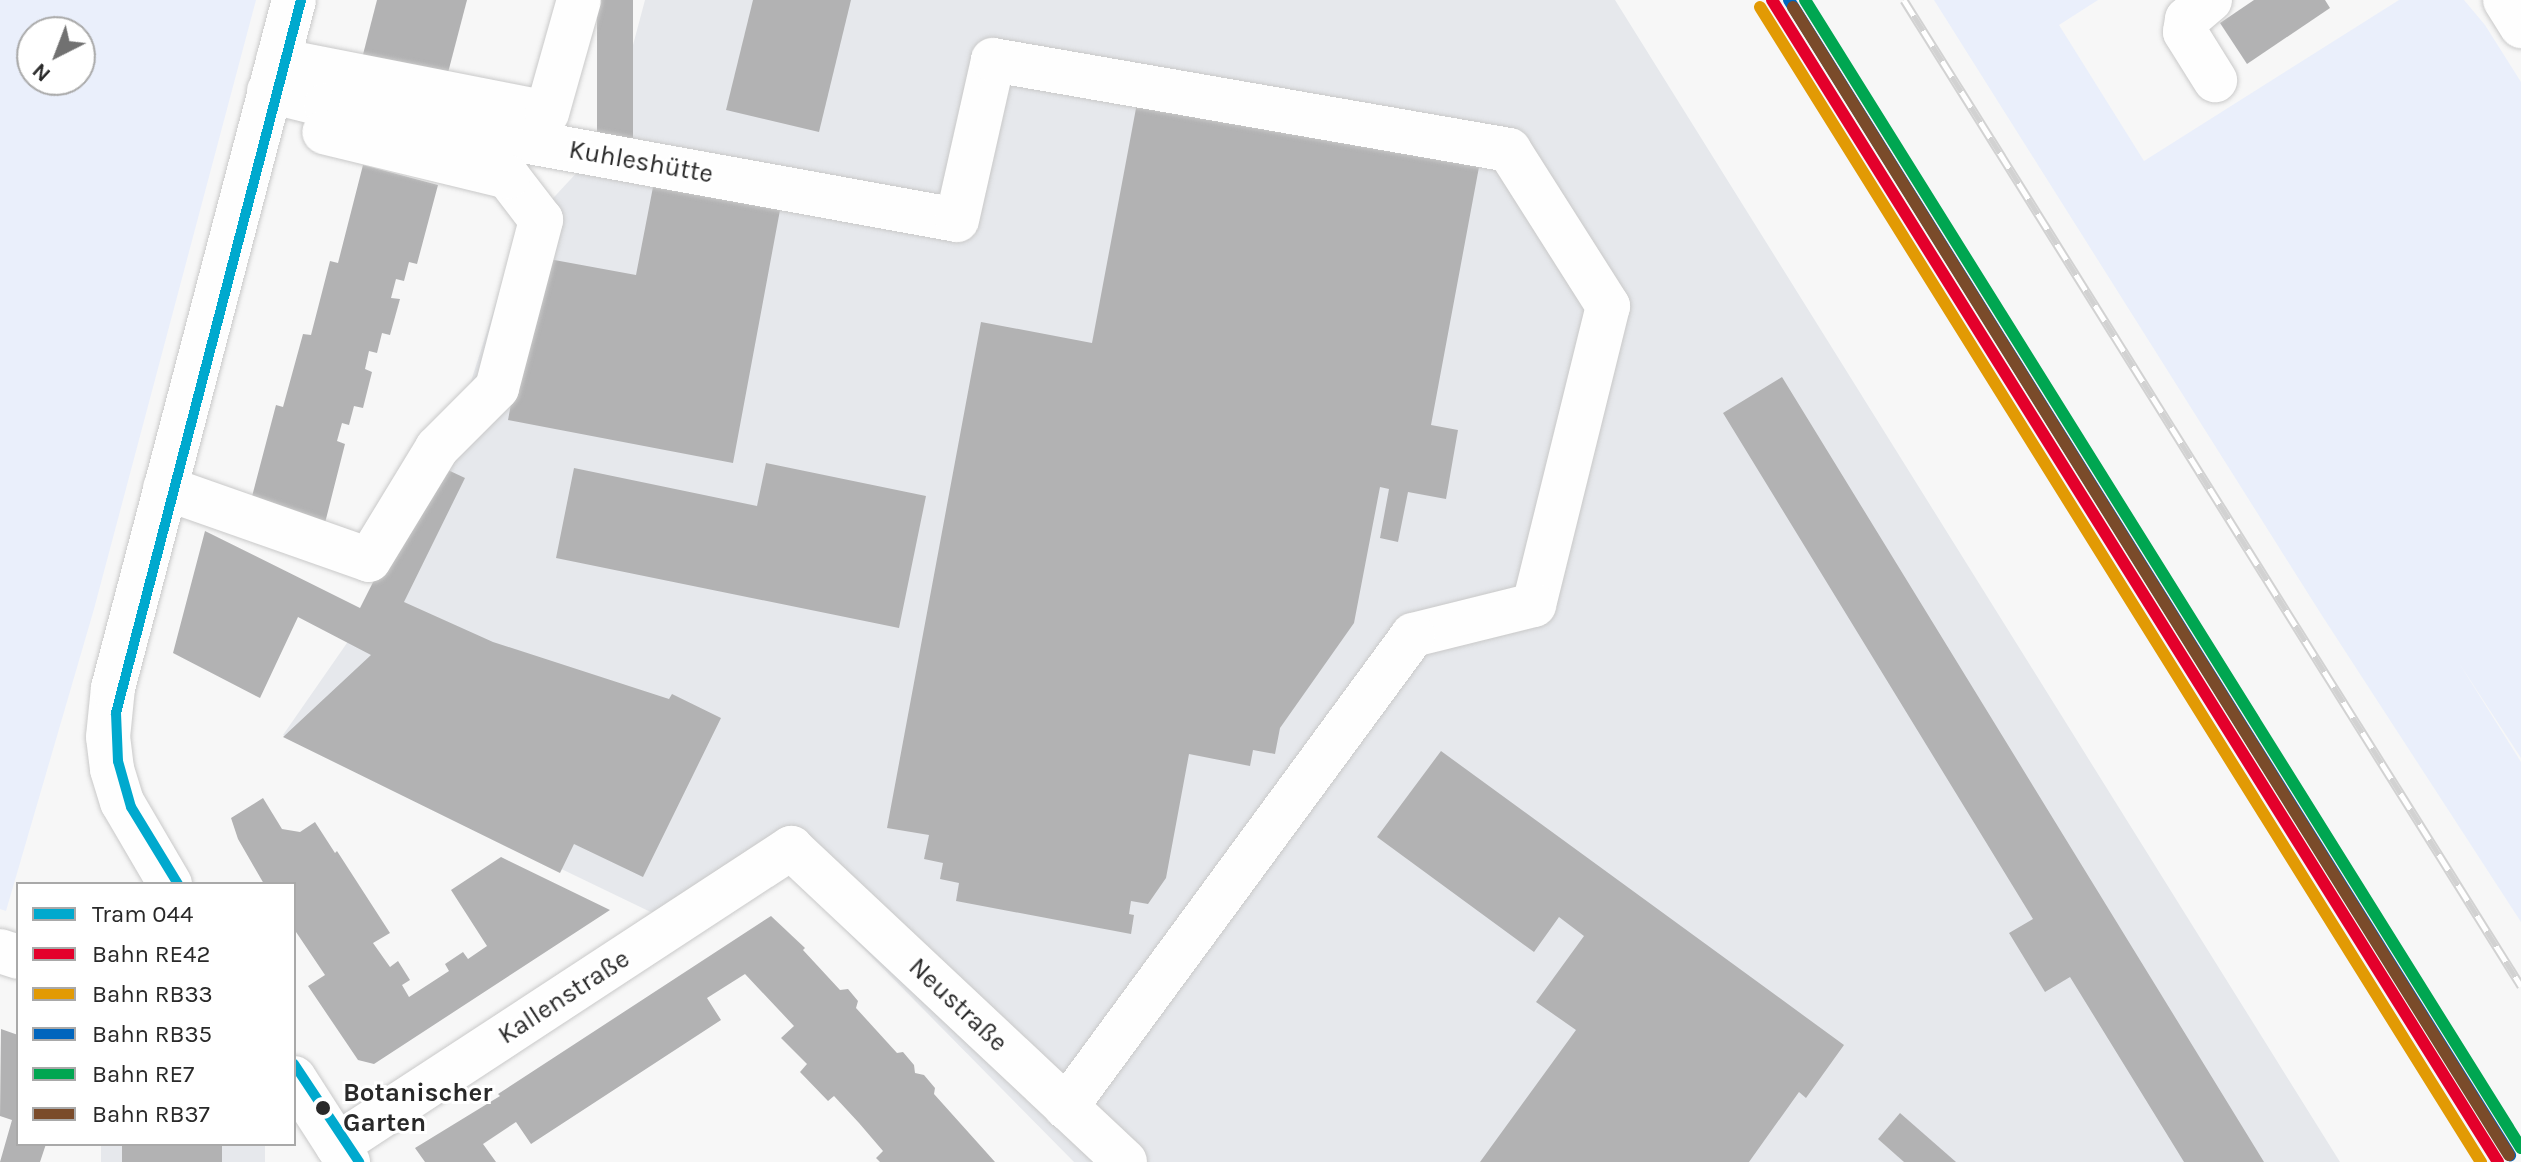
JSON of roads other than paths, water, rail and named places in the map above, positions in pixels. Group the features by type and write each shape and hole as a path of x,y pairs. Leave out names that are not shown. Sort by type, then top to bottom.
{"street":[{"path":"169,882 122,802 112,769 108,737 113,688 294,0"},
{"path":"270,89 547,113 579,0"},
{"path":"2210,0 2187,19 2185,32 2215,80"},
{"path":"2505,0 2521,26"},
{"name":"Kuhleshütte","path":"270,89 326,105 957,220 993,60 1509,150 1608,306 1534,605 1413,635 1066,1107"},
{"path":"165,488 369,560 437,448 497,388 541,220 508,177 270,89"},
{"name":"Neustraße","path":"791,848 1125,1162"},
{"name":"Kallenstraße","path":"343,1154 791,848"},
{"path":"296,1081 343,1154"}],"railway":[{"path":"1904,0 2521,986"}],"tram line":[{"name":"044","path":"177,882 131,807 118,761 116,713 301,0"},
{"name":"044","path":"296,1067 359,1162"}],"rail line":[{"name":"RE42","path":"1772,0 2498,1162"},
{"name":"RB35","path":"1789,0 2510,1155"},
{"name":"RE7","path":"1805,0 2521,1148"},
{"name":"RB33","path":"1760,7 2481,1162"},
{"name":"RB37","path":"1793,7 2509,1155"}],"place":[{"name":"Botanischer Garten","path":"323,1108"}]}
